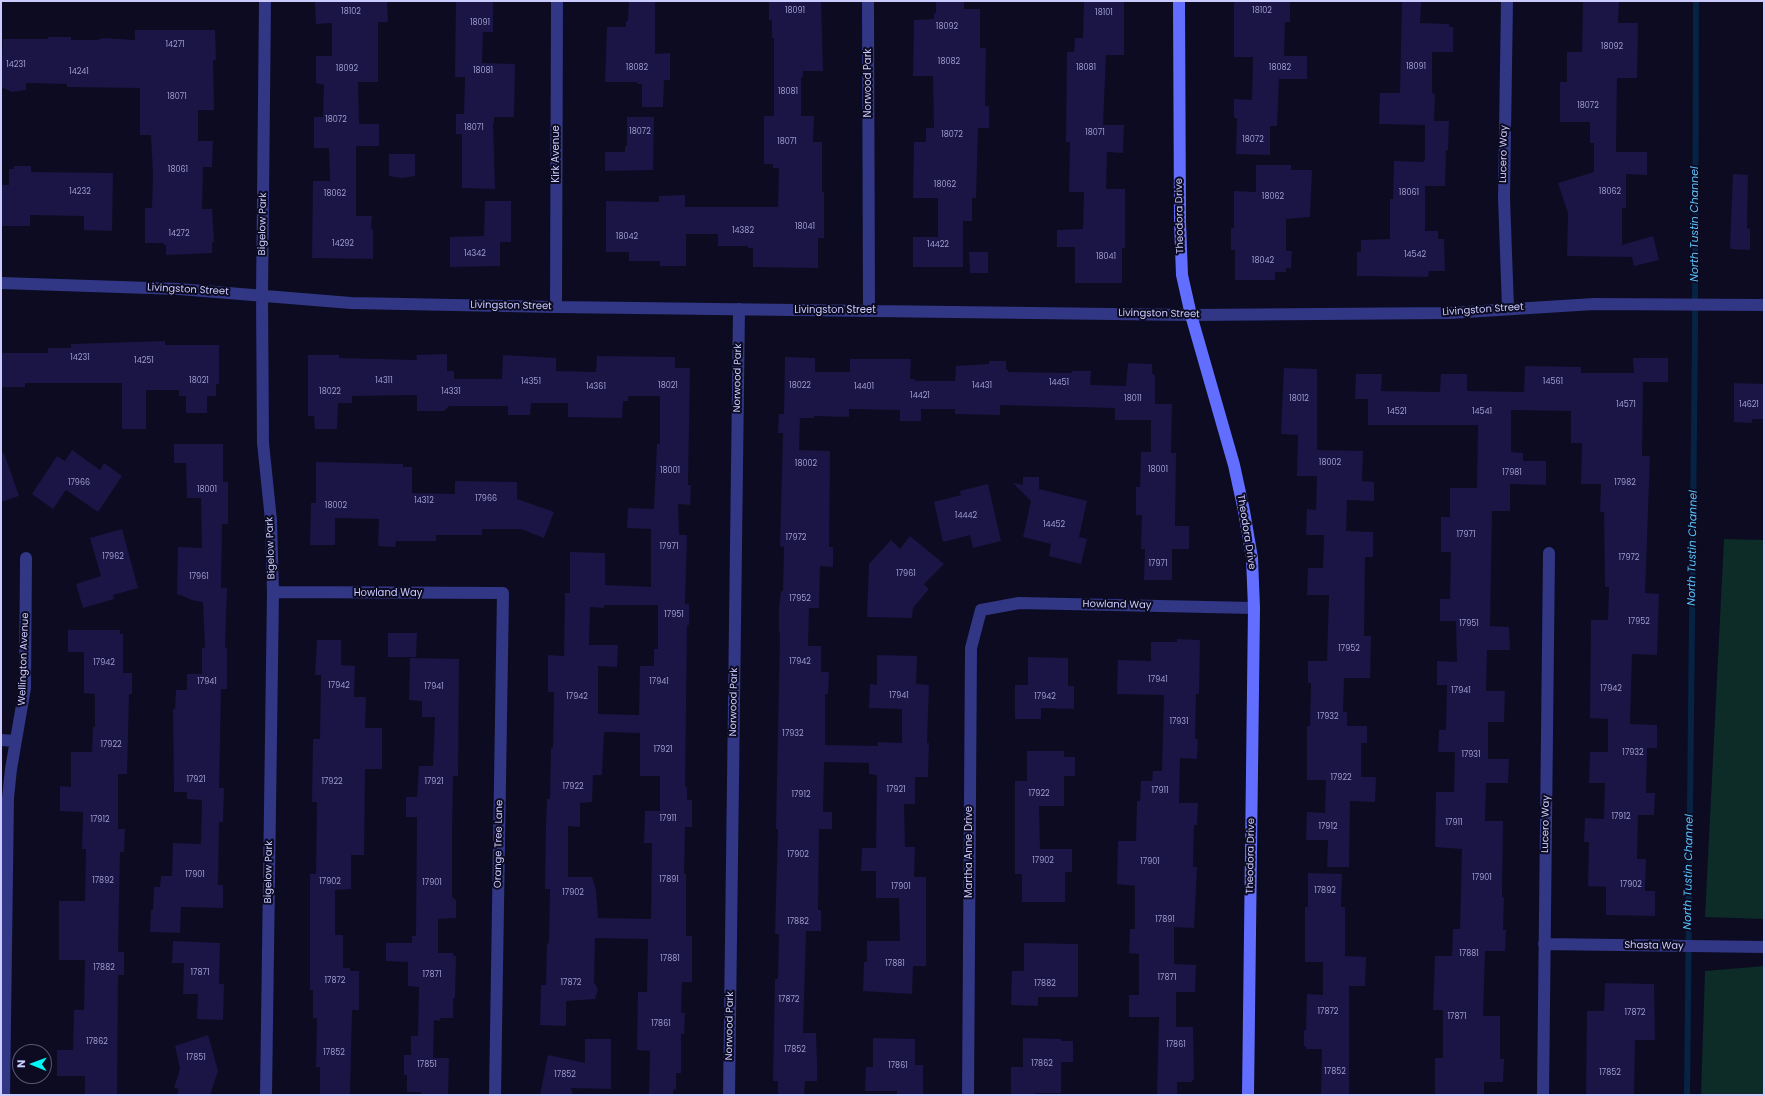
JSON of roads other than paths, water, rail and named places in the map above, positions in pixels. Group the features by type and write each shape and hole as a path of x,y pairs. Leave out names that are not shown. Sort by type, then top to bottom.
{"street":[{"name":"Bigelow Park","path":"265,1 262,295 263,443 271,520 273,592 266,1095"},
{"name":"Kirk Avenue","path":"556,307 557,1"},
{"name":"Norwood Park","path":"868,1 868,310"},
{"name":"Theodora Drive","path":"1179,1 1180,222 1182,275 1191,315 1234,465 1252,558 1254,608 1248,1095"},
{"name":"Lucero Way","path":"1507,1 1504,198 1508,308"},
{"name":"Livingston Street","path":"1,283 179,289 351,303 1191,315 1450,313 1508,308 1594,304 1764,305"},
{"name":"Norwood Park","path":"729,1095 739,309"},
{"name":"Lucero Way","path":"1543,1095 1549,553"},
{"name":"Wellington Avenue","path":"4,1095 3,1002 8,798 25,688 26,558"},
{"name":"Howland Way","path":"273,592 504,593"},
{"name":"Orange Tree Lane","path":"495,1095 504,593"},
{"name":"Howland Way","path":"981,610 1020,603 1254,608"},
{"name":"Martha Anne Drive","path":"968,1095 971,648 981,610"},
{"path":"1,740 16,741"},
{"name":"Shasta Way","path":"1544,944 1764,947"}],"waterway":[{"name":"North Tustin Channel","path":"1687,1095 1695,334 1696,1"}]}
